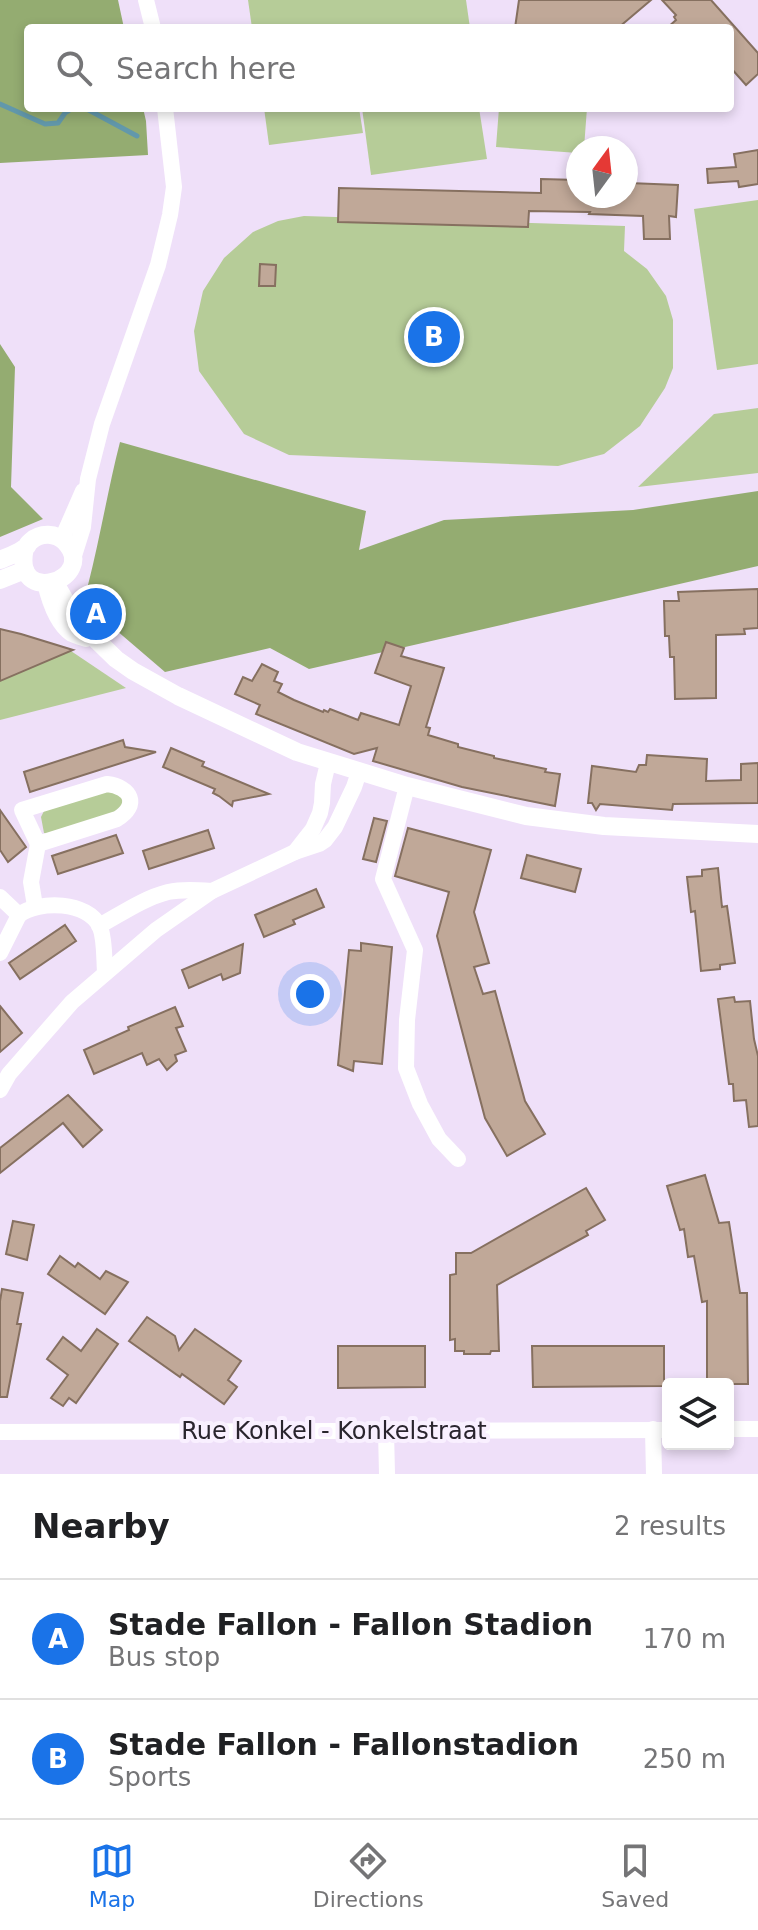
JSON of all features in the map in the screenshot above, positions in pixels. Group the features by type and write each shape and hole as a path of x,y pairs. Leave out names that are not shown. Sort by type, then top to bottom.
{"street":[{"path":"146,0 152,24"},
{"path":"25,548 25,570 38,582 50,583 65,577 70,570 83,527 88,479 102,424 158,265 170,215 174,187 165,112"},
{"path":"62,539 88,479"},
{"path":"0,560 25,548 42,535 52,535 68,545 72,562"},
{"path":"0,580 25,570"},
{"path":"50,583 77,621 99,644 133,671 178,696 297,752 328,763 493,809 545,819 638,828 758,834"},
{"path":"295,852 317,821 328,763"},
{"path":"0,1090 4,1078 72,1002 156,930 212,891 319,844 329,836 359,772"},
{"path":"35,906 31,882 38,844 22,810 107,784 116,785 127,792 130,806 117,819 38,844"},
{"path":"407,786 383,879 415,950 407,1020 406,1068 420,1104 439,1139 458,1159"},
{"path":"99,926 167,892 212,891"},
{"path":"0,897 10,921 6,943 0,953"},
{"path":"10,921 35,906 67,906 86,912 99,926 105,972"},
{"path":"734,1429 758,1429"},
{"path":"654,1474 661,1430"},
{"name":"Rue Konkel - Konkelstraat","path":"0,1432 661,1430"},
{"path":"386,1431 387,1474"}],"green space":[{"path":"0,0 118,0 123,24 24,24 24,112 144,112 148,155 0,163"},
{"path":"248,0 466,0 469,24 251,24"},
{"path":"265,112 360,112 363,133 269,145"},
{"path":"363,112 480,112 487,159 371,175"},
{"path":"499,112 587,112 585,136 566,136 566,152 496,147"},
{"path":"758,200 758,364 717,370 694,209"},
{"path":"304,216 625,226 624,251 647,269 666,296 673,320 673,368 665,388 640,426 604,454 558,466 289,455 244,434 199,371 194,331 203,291 224,258 253,232 278,221"},
{"path":"0,344 15,367 11,487 43,519 0,537"},
{"path":"758,408 758,473 638,487 714,414"},
{"path":"120,442 366,511 359,550 444,520 633,510 758,491 758,566 309,669 270,648 165,672 109,624 88,585"},
{"path":"68,649 126,688 0,720 0,681"},
{"path":"106,789 123,796 121,810 49,835 44,833 41,817 45,809"}],"building":[{"path":"519,0 651,0 623,24 516,24"},
{"path":"662,0 711,0 732,24 672,24 676,15"},
{"path":"734,26 758,53 758,74 746,85 734,72"},
{"path":"758,150 758,184 739,187 738,181 708,183 707,169 736,167 734,154"},
{"path":"541,179 566,180 566,208 638,208 638,183 678,185 676,217 669,216 670,239 644,239 643,216 590,212 529,211 528,227 338,222 339,188 541,193"},
{"path":"260,264 276,265 275,286 259,286"},
{"path":"758,589 758,628 744,629 745,634 716,635 716,698 675,699 674,657 670,657 669,636 665,636 664,601 679,601 678,592"},
{"path":"0,629 21,634 73,650 0,681"},
{"path":"386,642 404,648 401,656 444,668 426,727 430,728 428,735 494,758 560,774 555,806 462,787 373,761 377,748 354,754 256,714 260,705 235,694 243,677 252,681 262,664 278,672 274,681 282,684 278,692 294,700 323,712 330,709 358,720 361,713 399,725 411,686 375,673"},
{"path":"123,740 125,747 156,752 30,792 24,772"},
{"path":"171,748 204,762 202,766 269,794 233,801 232,806 213,793 215,789 163,767"},
{"path":"647,755 707,759 706,781 741,780 741,764 758,763 758,803 673,804 672,810 600,804 596,810 592,803 588,803 592,766 636,772 639,765 646,765"},
{"path":"0,810 26,847 8,862 0,850"},
{"path":"374,818 387,821 376,862 363,859"},
{"path":"408,828 491,850 474,912 489,963 474,967 483,994 495,991 525,1101 545,1134 507,1156 485,1118 437,936 449,892 395,876"},
{"path":"208,830 214,848 149,869 143,851"},
{"path":"116,835 123,853 58,874 52,856"},
{"path":"527,855 581,869 575,892 521,878"},
{"path":"718,868 722,907 727,906 735,963 720,965 720,969 701,971 695,911 691,912 687,877 702,876 702,870"},
{"path":"316,889 324,907 264,937 255,915"},
{"path":"65,925 76,941 20,979 9,963"},
{"path":"361,943 392,947 382,1064 354,1061 353,1071 338,1065 349,950 361,951"},
{"path":"243,944 240,973 223,980 221,974 189,988 182,970"},
{"path":"734,997 735,1002 750,1001 758,1056 758,1126 749,1127 746,1100 734,1101 733,1084 729,1084 718,999"},
{"path":"0,1006 22,1033 0,1052"},
{"path":"175,1007 183,1026 176,1028 186,1051 175,1055 177,1061 167,1070 159,1059 147,1065 142,1053 94,1074 84,1050"},
{"path":"68,1095 102,1130 83,1147 63,1123 0,1173 0,1148"},
{"path":"705,1175 719,1223 729,1222 740,1293 747,1293 748,1384 734,1384 734,1378 707,1378 707,1301 702,1302 694,1256 688,1257 684,1229 680,1230 667,1186"},
{"path":"586,1188 605,1220 586,1231 588,1235 497,1285 499,1351 464,1354 464,1351 455,1351 455,1339 450,1340 450,1275 456,1274 456,1253 471,1253"},
{"path":"13,1221 34,1225 27,1260 6,1254"},
{"path":"60,1256 75,1267 78,1263 100,1279 106,1271 128,1282 105,1314 48,1274"},
{"path":"2,1289 23,1293 17,1324 21,1324 7,1397 0,1397"},
{"path":"147,1317 175,1336 179,1350 195,1329 241,1361 228,1380 237,1387 224,1404 129,1341"},
{"path":"97,1329 118,1344 76,1403 69,1398 63,1406 51,1398 68,1375 47,1359 63,1337 81,1351"},
{"path":"338,1346 425,1346 425,1387 338,1388"},
{"path":"532,1346 664,1346 662,1386 533,1387"}],"waterway":[{"path":"0,104 45,124 58,123 67,112"},
{"path":"92,112 137,136"}],"place":[{"name":"Stade Fallon - Fallonstadion","path":"434,337"},
{"name":"Stade Fallon - Fallon Stadion","path":"96,614"}]}
